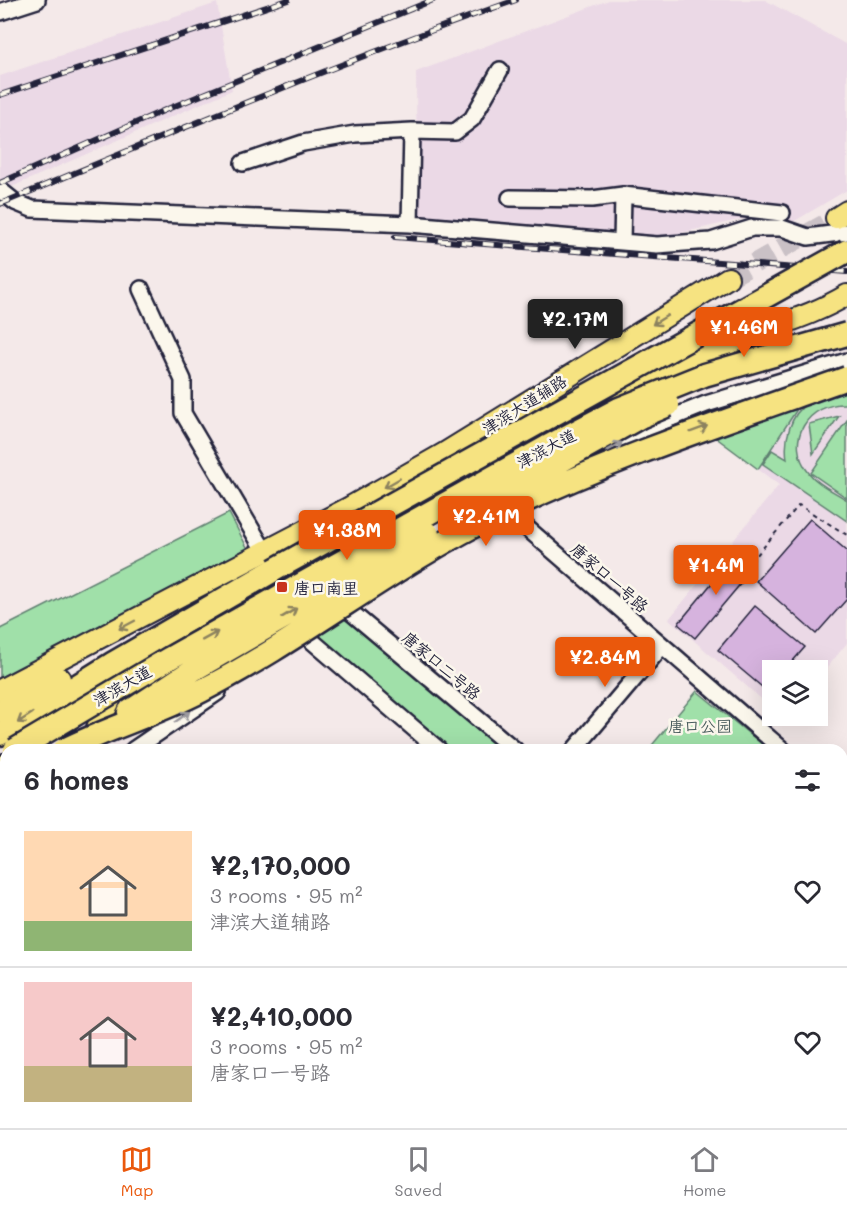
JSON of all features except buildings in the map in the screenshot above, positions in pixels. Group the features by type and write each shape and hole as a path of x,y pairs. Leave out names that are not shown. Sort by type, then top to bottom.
{"highway":[{"path":"618,386 844,224"},
{"path":"618,386 847,251"},
{"name":"津滨大道","path":"25,744 90,704 537,452 620,409 704,375 847,334"},
{"path":"88,744 185,674 322,593 642,416 787,351"},
{"path":"78,744 201,691 448,539 498,514 586,474 690,432 847,378"},
{"name":"津滨大道","path":"0,734 269,561 618,386"},
{"path":"0,711 128,645 269,561"},
{"path":"35,744 90,704"}],"main road":[{"name":"津滨大道辅路","path":"0,690 269,561 728,278"},
{"name":"津滨大道","path":"618,386 798,318 847,295"},
{"path":"89,744 119,681 141,659 187,630 618,386"}],"street":[{"path":"0,12 37,0"},
{"path":"243,163 303,143 355,134 412,131 455,132 472,119 500,70"},
{"path":"410,224 412,131"},
{"path":"0,190 15,202 32,209 410,224 657,245 711,241 752,228 782,228 808,237 844,224"},
{"path":"622,242 623,195"},
{"path":"510,198 592,199 623,195 782,213"},
{"path":"141,289 183,380 183,413 269,561"},
{"path":"142,744 346,608 509,513 610,448 659,423 706,404 847,361"},
{"name":"唐家口一号路","path":"443,454 776,744"},
{"name":"唐家口二号路","path":"346,608 508,744"},
{"path":"305,635 433,744"},
{"path":"579,744 662,646"}],"path":[{"path":"751,562 799,505 847,535"}],"shaded area":[{"path":"609,0 765,0 847,45 847,190 793,222 747,218 663,237 417,217 416,72"},
{"path":"217,3 232,90 0,192 0,76"},
{"path":"847,385 847,643 828,667 828,660 762,660 762,699 669,619 779,485 707,431"}],"green space":[{"path":"840,390 847,390 847,404 821,409 811,417 799,437 798,448 809,473 822,485 847,500 847,521 763,464 772,450 787,459 786,444 790,428 802,408 816,399"},
{"path":"803,400 758,469 707,431"},
{"path":"839,416 813,454 809,424"},
{"path":"847,420 847,498 811,473"},
{"path":"229,513 249,551 0,679 0,629"},
{"path":"348,614 497,744 440,744 312,637"},
{"name":"唐口公园","path":"697,691 762,744 653,744"}],"tunnel":[{"path":"728,278 836,218"}],"railway":[{"path":"0,95 288,0"},
{"path":"0,183 165,110 433,0"},
{"path":"0,204 321,73 516,0"},
{"path":"395,237 847,272"}],"place":[{"name":"唐口南里","path":"282,587"}]}
